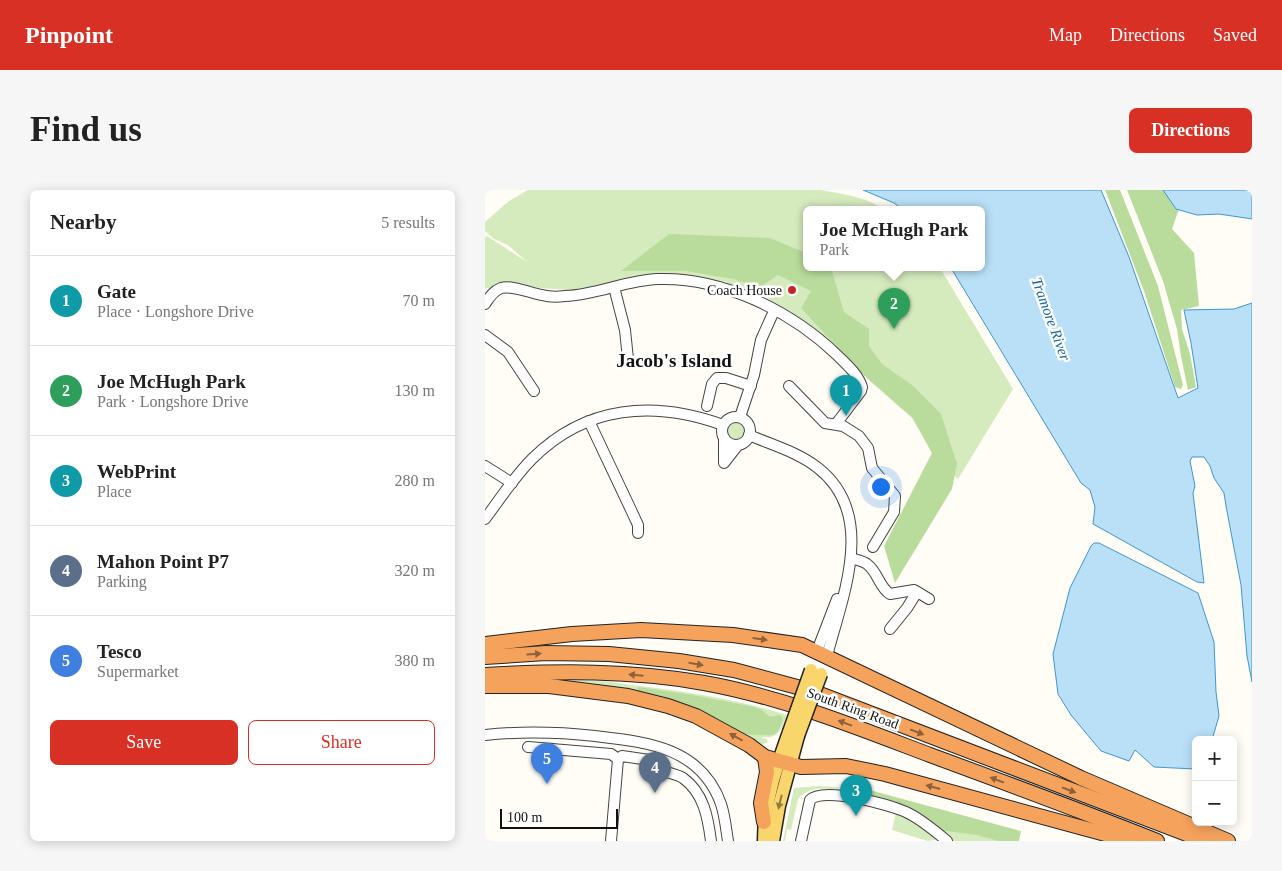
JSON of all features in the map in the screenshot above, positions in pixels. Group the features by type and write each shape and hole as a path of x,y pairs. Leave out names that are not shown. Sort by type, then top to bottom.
{"highway":[{"path":"485,644 572,634 641,630 733,635 802,645 1209,841"},
{"name":"South Ring Road","path":"485,657 545,653 609,654 679,661 734,670 811,691 1205,841"},
{"name":"South Ring Road","path":"485,675 548,672 634,674 704,683 738,691 805,708 1157,841"},
{"path":"485,686 558,686 628,696 681,710 711,724 778,761 804,767 846,766 885,774 1131,841"},
{"path":"764,822 761,802 767,772 778,761"},
{"path":"1081,778 1228,841"}],"main road":[{"path":"773,841 778,813 778,761 794,734 822,654"},
{"path":"764,822 764,841"}],"street":[{"path":"485,304 495,292 503,288 541,295 564,296 659,279 690,281 737,293 774,311 822,342 857,376 862,387 851,407 836,424"},
{"path":"614,287 625,330 628,359"},
{"path":"740,417 751,386 761,340 774,311"},
{"path":"485,335 509,352 534,391"},
{"path":"707,406 712,384 717,378 726,378 751,386"},
{"path":"789,386 825,423 836,424 859,436 868,448 872,468 895,496 894,512 873,547"},
{"path":"485,519 512,482 542,450 570,430 589,421 618,412 649,410 688,414 723,426"},
{"path":"738,444 724,463 723,426 728,419 740,417"},
{"path":"724,438 730,443 738,444 746,441 749,435 749,426 740,417"},
{"path":"589,421 632,512 638,532"},
{"path":"749,435 803,458 817,467 840,494 848,513 853,540 849,571 827,621 822,654"},
{"path":"485,466 512,482"},
{"path":"851,558 867,564 890,594 914,590 929,599"},
{"path":"890,629 917,592"},
{"path":"485,735 543,732 650,743 677,753 705,776 713,787 721,803 728,841"},
{"path":"650,743 655,752 659,768 684,779 701,800 707,816 711,841"},
{"path":"528,747 611,754 618,758 622,756 656,761"},
{"path":"656,761 662,751 667,749"},
{"path":"611,841 618,758"},
{"path":"801,841 810,800 817,796 830,795 877,803 901,810 911,814 947,841"}],"green space":[{"path":"528,190 821,190 871,202 878,206 803,206 803,271 942,271 1013,389 958,479 932,453 912,418 821,335 776,305 725,282 652,274 569,290 540,288 503,282 491,289 485,288 485,237 487,236 527,262 508,245 494,239 485,231 485,222 509,201"},
{"path":"1105,190 1120,190 1158,286 1183,385 1181,389 1175,387 1144,291"},
{"path":"1127,190 1167,190 1180,206 1172,229 1194,253 1199,306 1181,310 1182,329 1190,354 1196,387 1188,390 1177,329 1163,281"},
{"path":"669,234 770,238 803,252 803,271 832,271 844,312 869,329 869,346 882,364 912,385 941,414 957,464 952,489 895,583 884,546 932,453 913,418 858,370 801,308 811,291 778,275 759,288 733,279 686,271 621,271"},
{"path":"735,421 742,424 745,431 742,438 735,441 728,438 725,431 728,424"},
{"path":"571,681 605,682 659,688 733,701 787,715 776,735 762,737 769,742 763,744 761,748 739,735"},
{"path":"639,687 754,707 762,710 770,717 780,715 783,719 775,734 746,734 692,707 666,697 639,691 637,689"},
{"path":"838,787 838,790 817,789 802,795 798,799 791,830 787,829 785,841 783,841 794,788"},
{"path":"862,788 1021,831 1019,841 998,841 977,835 938,830 858,797"},
{"path":"896,813 918,823 936,838 935,840 928,841 892,830"},
{"path":"937,829 976,834 999,841 952,841"}],"water":[{"name":"Tramore River","path":"863,190 1101,190 1129,257 1178,398 1198,388 1184,310 1234,309 1252,303 1252,682 1247,656 1241,585 1224,493 1204,457 1192,457 1190,461 1195,486 1193,493 1204,583 1197,582 1093,524 1095,507 1090,490 1081,483 953,271 985,271 985,206 898,206"},
{"path":"1163,190 1252,190 1252,219 1219,214 1197,215 1176,209"},
{"path":"1094,543 1099,543 1198,593 1214,642 1219,716 1213,736 1192,736 1192,769 1154,767 1135,750 1129,761 1101,751 1071,715 1058,694 1053,654 1070,588"}],"place":[{"name":"Coach House","path":"792,290"},
{"name":"Joe McHugh Park","path":"894,329"},
{"name":"Gate","path":"846,416"},
{"name":"Tesco","path":"547,784"},
{"name":"Mahon Point P7","path":"655,793"},
{"name":"WebPrint","path":"856,816"}],"district":[{"name":"Jacob's Island","path":"674,360"}]}
